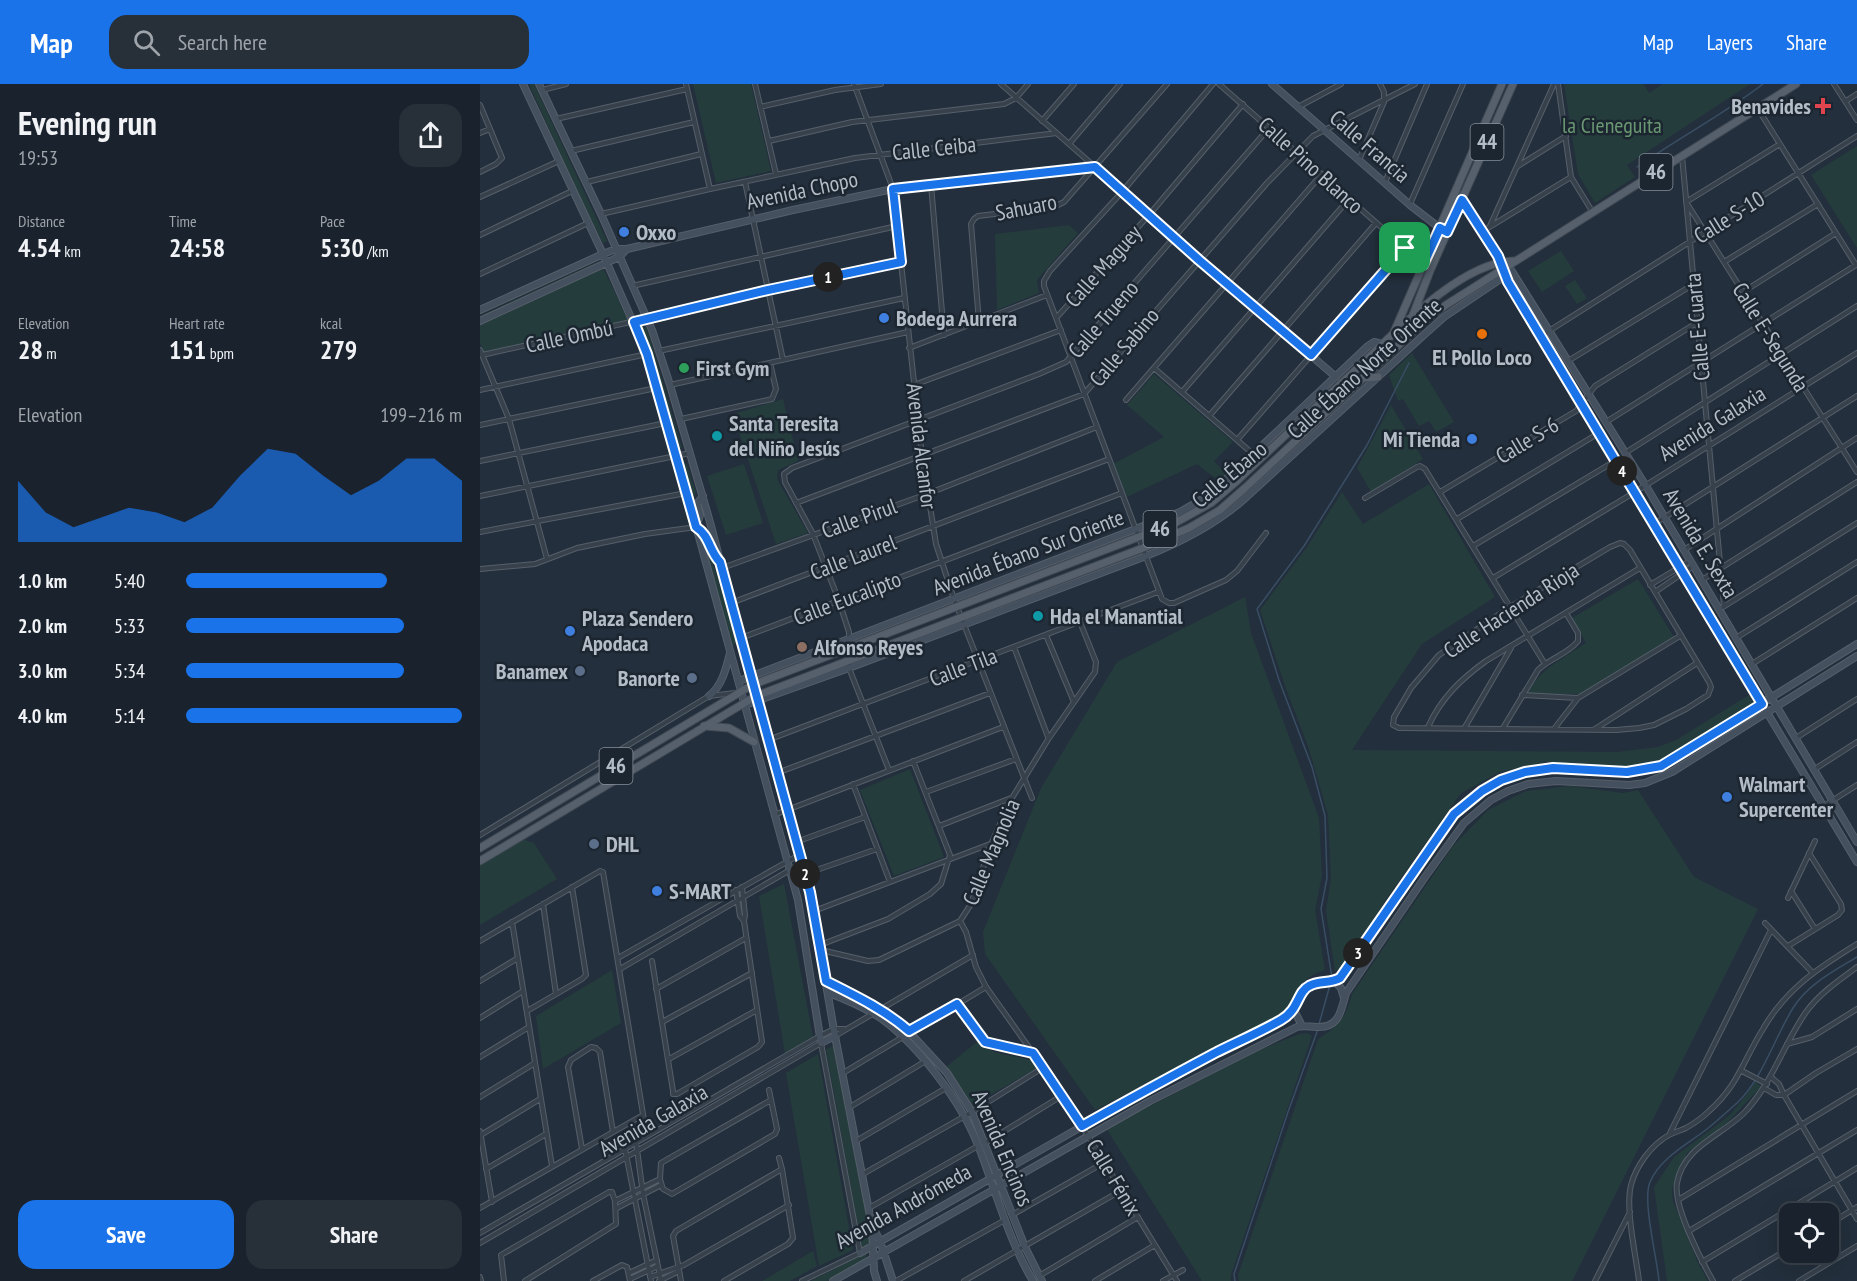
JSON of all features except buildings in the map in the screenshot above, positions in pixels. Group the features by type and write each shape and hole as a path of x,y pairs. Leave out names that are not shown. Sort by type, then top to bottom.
{"main road":[{"name":"44","path":"1394,334 1502,84"},
{"name":"44","path":"1404,340 1430,271 1513,84"},
{"name":"46","path":"1505,265 1796,84"},
{"name":"Calle Ébano","path":"752,685 1139,538 1175,523 1211,503 1238,480 1294,422 1428,303 1477,271 1505,265"},
{"name":"Calle Ébano","path":"757,698 848,660 963,621 1189,528 1220,510 1404,340 1446,305 1505,265"},
{"path":"1363,378 1378,377"},
{"path":"1338,402 1345,409"},
{"name":"46","path":"480,848 752,685"},
{"name":"46","path":"480,861 704,726 757,698"},
{"path":"704,726 729,728 754,742"}],"street":[{"path":"523,84 634,322 657,388 798,900 820,1040 860,1253"},
{"path":"566,84 541,87 601,214 659,351 691,453 752,685 800,854 814,911 834,1032 877,1243 883,1251 895,1281 1005,1220"},
{"path":"686,84 710,189"},
{"path":"754,84 776,174"},
{"path":"760,107 854,86 881,84"},
{"path":"1001,84 1199,260 1336,377"},
{"path":"768,141 833,125 998,106 1016,98 1028,84"},
{"path":"1042,121 1074,84"},
{"path":"1069,144 1120,84"},
{"name":"Sahuaro","path":"979,322 971,224 974,219 978,216 1062,204 1167,84"},
{"path":"1213,84 1122,192 1050,271 1044,281 1047,295 1158,592 1165,602 1174,603 1226,580 1237,571 1266,533"},
{"name":"Calle Pino Blanco","path":"1219,84 1430,271"},
{"name":"Calle Francia","path":"1272,84 1410,205 1447,232"},
{"path":"1298,107 1341,84"},
{"path":"1359,160 1384,98 1380,84"},
{"name":"Calle Sabino","path":"796,503 1084,394 1199,260 1297,152 1323,129 1414,84"},
{"path":"1385,182 1427,84"},
{"path":"1410,205 1463,84"},
{"path":"1490,226 1554,84"},
{"path":"1558,84 1571,177 1593,212"},
{"path":"1834,84 1857,120"},
{"name":"Avenida Alcanfor","path":"854,86 893,189 922,456 941,562 1032,798"},
{"path":"556,119 687,90"},
{"path":"1845,101 1857,94"},
{"name":"Calle Maguey","path":"1057,317 1149,215 1243,104"},
{"path":"480,105 502,158 496,164 480,172"},
{"path":"1606,422 1857,265 1757,108"},
{"path":"571,151 694,122"},
{"name":"Calle Trueno","path":"796,503 785,482 784,474 792,468 1056,368 1071,357 1269,128"},
{"path":"480,133 490,129"},
{"name":"Calle Ceiba","path":"601,214 776,174 880,154 1057,133"},
{"path":"1518,166 1566,136"},
{"name":"Calle S-10","path":"1541,336 1857,136"},
{"path":"1686,202 1780,144"},
{"path":"586,183 702,154"},
{"name":"Calle E-Cuarta","path":"1682,156 1722,608"},
{"path":"480,197 559,161"},
{"name":"Avenida Chopo","path":"480,310 616,249 627,249 893,189 1095,167"},
{"path":"1126,400 1322,174"},
{"path":"1483,231 1571,177"},
{"path":"745,182 783,360"},
{"path":"931,185 944,335"},
{"path":"480,235 572,191"},
{"path":"1456,191 1505,265"},
{"path":"1182,392 1349,199"},
{"name":"Calle E-Segunda","path":"1686,202 1857,472"},
{"path":"1724,262 1818,204"},
{"path":"480,274 588,223"},
{"path":"1210,415 1376,223"},
{"path":"632,286 897,226"},
{"path":"1743,292 1836,233"},
{"path":"1238,440 1405,248"},
{"path":"480,321 619,257 627,249"},
{"name":"Calle Ombú","path":"481,352 634,322 768,290 901,262"},
{"name":"Avenida E. Sexta","path":"1505,265 1568,361 1702,580 1722,608 1736,638 1814,770 1855,832 1857,842"},
{"name":"Avenida E. Sexta","path":"1505,265 1541,336 1857,862"},
{"name":"Calle Ébano Norte Oriente","path":"757,698 849,668 963,621 1190,538 1224,516 1505,265"},
{"path":"1568,361 1694,284"},
{"path":"909,348 1047,295"},
{"path":"659,351 904,298"},
{"path":"1625,453 1857,306"},
{"name":"Calle S-6","path":"1440,492 1576,411 1595,386 1698,322"},
{"name":"Calle Maguey","path":"914,385 1061,330"},
{"path":"670,385 908,332"},
{"name":"Avenida Ébano Sur Oriente","path":"739,681 1136,530 1192,506 1206,497 1294,422 1371,344 1383,344"},
{"path":"481,352 509,419 547,559"},
{"name":"Avenida Galaxia","path":"1492,578 1646,486 1857,353"},
{"path":"480,390 647,354"},
{"path":"681,419 772,399 776,388 770,363"},
{"path":"1154,368 1253,455"},
{"path":"480,425 657,388"},
{"path":"1654,524 1857,396"},
{"path":"480,461 666,423"},
{"name":"Calle Pirul","path":"720,565 927,494 1097,427"},
{"path":"1457,519 1599,433"},
{"path":"1684,550 1857,438"},
{"path":"480,496 691,453"},
{"name":"Calle Laurel","path":"730,603 1109,459"},
{"path":"1473,546 1616,460"},
{"path":"1365,498 1417,467 1423,467 1545,664"},
{"path":"1702,580 1857,482"},
{"path":"480,532 687,493"},
{"name":"Calle Eucalipto","path":"740,638 1122,494"},
{"path":"696,527 700,515 697,504 703,496"},
{"path":"796,503 813,534 839,601 849,638 849,668 889,770"},
{"path":"1722,608 1857,523"},
{"path":"480,569 535,564 588,546 645,534 696,527 706,535 720,565"},
{"name":"Calle Hacienda Rioja","path":"1640,568 1628,547 1620,543 1615,544 1510,607 1439,655 1411,688 1392,721 1395,727 1616,730 1654,724 1686,709 1708,695 1711,687 1697,663"},
{"path":"1736,638 1857,561"},
{"path":"1655,592 1692,563"},
{"path":"1428,727 1439,706 1459,682 1486,661 1640,568 1697,663 1594,730"},
{"path":"1650,585 1682,570"},
{"name":"Calle Tila","path":"768,740 1158,592"},
{"path":"1752,664 1857,598"},
{"path":"1503,728 1521,695 1545,664 1570,649 1578,641 1578,633 1566,613"},
{"name":"Calle Magnolia","path":"820,948 868,961 879,960 960,921 976,893 991,844 1012,798 1049,738 1093,676 1096,667 1080,622"},
{"path":"1046,635 1074,702"},
{"path":"1554,729 1578,698 1680,636"},
{"path":"1857,644 1661,766 1627,772 1553,768 1525,772 1501,780 1482,791 1454,814 1344,975 1334,981 1308,986 1304,990 1294,1010 1302,1026 1321,1028 1336,1021 1341,1014 1344,998 1425,877 1464,823 1491,800 1528,784 1556,781 1629,785 1645,783 1672,772 1857,656"},
{"path":"1465,728 1512,645"},
{"path":"1014,647 1049,738"},
{"path":"480,834 709,696 718,687 727,668 730,652"},
{"path":"709,696 740,692"},
{"path":"777,773 990,693"},
{"path":"1521,695 1578,698"},
{"path":"1796,738 1857,699"},
{"path":"773,815 1003,726"},
{"path":"1814,770 1857,742"},
{"path":"926,792 1016,759"},
{"path":"820,948 888,919 930,894 941,884 950,859 913,761"},
{"path":"853,784 890,882"},
{"path":"1823,806 1857,785"},
{"path":"939,825 1012,798"},
{"path":"796,842 865,817"},
{"path":"780,837 794,832"},
{"path":"1788,898 1815,841"},
{"path":"814,911 991,844"},
{"path":"805,874 877,849"},
{"path":"1788,946 1841,913 1841,904 1809,853"},
{"path":"618,958 800,854"},
{"path":"620,969 802,863"},
{"path":"480,941 600,871 603,872 645,1126"},
{"path":"526,1011 586,975 572,887"},
{"path":"652,961 674,1094 677,1094 758,1047 762,1042 746,938 742,887"},
{"path":"736,890 740,916 744,921"},
{"path":"1791,891 1815,929"},
{"path":"798,900 811,896"},
{"path":"543,903 556,994"},
{"name":"Calle Fénix","path":"960,921 968,938 980,978 1063,1095 1177,1281"},
{"path":"512,922 552,1166"},
{"path":"1765,923 1812,972"},
{"path":"1670,1134 1771,930"},
{"path":"656,989 746,938"},
{"path":"1639,1281 1630,1212 1631,1185 1639,1167 1650,1150 1670,1134 1685,1129 1722,1099 1742,1071 1758,1037 1777,1008 1800,982 1857,944"},
{"name":"Avenida Galaxia","path":"480,1233 636,1142 834,1032 844,1029 973,955"},
{"path":"480,981 518,957"},
{"path":"1713,1281 1702,1262 1678,1200 1677,1182 1680,1171 1689,1155 1744,1113 1771,1077 1787,1044 1808,1010 1822,994 1857,967"},
{"path":"662,1022 752,973"},
{"name":"Avenida Encinos","path":"826,981 893,1017 947,1073 972,1112 990,1178 1017,1251 1032,1281"},
{"path":"1334,981 1341,988 1344,998"},
{"path":"843,1073 903,1037 909,1031 986,987"},
{"path":"480,1018 523,991"},
{"name":"Avenida Encinos","path":"829,993 872,1012 903,1037 946,1088 982,1145 997,1174 1025,1247 1041,1279"},
{"path":"957,1004 985,1042 1033,1053"},
{"path":"1787,1044 1812,1037 1857,1009"},
{"path":"669,1059 757,1010"},
{"name":"Avenida Andrómeda","path":"802,1281 860,1253 1082,1126 1209,1056 1282,1020 1294,1010"},
{"name":"Avenida Andrómeda","path":"833,1281 1088,1135 1232,1058 1302,1026"},
{"path":"480,1057 529,1027"},
{"name":"Avenida Galaxia","path":"480,1243 637,1152 820,1040"},
{"path":"582,1149 569,1064 574,1057 591,1047 598,1049 613,1131"},
{"path":"1742,1071 1761,1081 1776,1095 1784,1095 1857,1049"},
{"path":"850,1107 924,1062"},
{"path":"480,1097 535,1063"},
{"path":"862,1175 972,1112 1044,1067"},
{"path":"1771,1077 1779,1084 1857,1219"},
{"path":"856,1141 946,1088"},
{"path":"770,1090 777,1129 774,1134 672,1194 666,1191 661,1182 661,1162 771,1100"},
{"path":"1678,1200 1857,1091"},
{"path":"869,1208 982,1145 1063,1095"},
{"path":"492,1202 480,1133 540,1099"},
{"path":"480,1208 643,1115"},
{"path":"1689,1231 1857,1130"},
{"path":"486,1169 546,1134"},
{"path":"636,1142 660,1281"},
{"path":"625,1149 651,1279 681,1267"},
{"path":"724,1281 788,1244 793,1238 779,1158"},
{"path":"1012,1215 1105,1162"},
{"path":"595,1166 598,1173"},
{"path":"1702,1262 1857,1168"},
{"path":"681,1281 681,1267 674,1233 782,1169"},
{"path":"616,1208 661,1182"},
{"path":"964,1281 1122,1190"},
{"path":"504,1281 501,1255 609,1192 613,1193 616,1224 525,1281"},
{"path":"615,1201 635,1196"},
{"path":"660,1281 789,1206"},
{"path":"1839,1218 1857,1208"},
{"path":"1595,1281 1630,1212"},
{"path":"1041,1279 1138,1218"},
{"path":"877,1243 874,1257 874,1271 877,1280"},
{"path":"1095,1281 1155,1245"},
{"path":"1800,1281 1857,1246"},
{"path":"1735,1281 1779,1255"},
{"path":"629,1273 657,1260"},
{"path":"593,1281 622,1264 627,1267 630,1280 658,1266"},
{"path":"859,1266 874,1271"},
{"path":"1163,1281 1183,1270"}],"green space":[{"path":"529,84 534,84 607,241 603,243 578,194"},
{"path":"693,84 751,84 771,171 716,183"},
{"name":"la Cieneguita","path":"1564,84 1644,84 1649,93 1663,84 1750,84 1627,165 1635,177 1595,203 1578,174"},
{"path":"1857,146 1857,248 1811,175"},
{"path":"1069,225 1078,233 1037,280 1039,293 997,310 995,234"},
{"path":"1561,251 1574,271 1542,292 1528,271"},
{"path":"595,263 596,265 480,320 480,316"},
{"path":"603,268 629,321 484,352 480,343 480,325"},
{"path":"1575,280 1587,298 1577,304 1565,286"},
{"path":"645,327 682,448 678,449 643,328"},
{"path":"1412,353 1454,422 1436,432 1429,421 1419,426 1403,399 1398,401 1389,375"},
{"path":"1154,374 1233,442 1214,461 1226,474 1219,481 1197,464 1127,497 1113,464 1164,437 1127,405"},
{"path":"783,399 798,461 778,470 777,479 808,533 776,544 733,414"},
{"path":"1391,405 1423,459 1371,492 1357,468"},
{"path":"685,463 696,492 694,497 698,514 696,516 682,466"},
{"path":"744,464 763,523 726,535 707,476"},
{"path":"1429,484 1495,597 1422,644 1352,750 1617,752 1658,747 1676,740 1749,695 1754,704 1662,759 1636,767 1546,762 1500,772 1461,793 1385,901 1344,965 1335,971 1326,911 1331,877 1328,815 1309,749 1260,610 1307,547 1342,492 1363,524"},
{"path":"700,534 704,534 737,642 732,646"},
{"path":"1638,579 1674,637 1583,694 1528,694 1532,685 1545,671 1586,643 1572,618"},
{"path":"1245,597 1251,633 1319,818 1322,875 1315,910 1325,970 1301,985 1293,996 1287,1011 1095,1110 985,954 983,932 1041,788 1117,662"},
{"path":"910,769 944,857 894,876 860,790"},
{"path":"1570,786 1623,793 1638,790 1694,877 1758,909 1572,1281 1239,1281 1238,1275 1318,1039 1341,1021 1352,994 1453,846 1488,810 1526,791"},
{"path":"522,839 534,843 557,879 480,925 480,864"},
{"path":"784,884 813,1037 785,1054 759,896"},
{"path":"612,970 621,1023 543,1069 536,1016"},
{"path":"1307,1033 1312,1036 1231,1275 1231,1281 1202,1281 1106,1128 1262,1049"},
{"path":"978,1041 995,1052 1031,1060 1037,1068 973,1105 946,1067"},
{"path":"833,1046 872,1243 862,1249 826,1049"},
{"path":"818,1054 853,1250 819,1266 786,1073"},
{"path":"1755,1081 1761,1087 1722,1128 1687,1153 1672,1189 1673,1201 1698,1263 1708,1281 1667,1281 1654,1187 1674,1157 1730,1115"},
{"path":"813,1251 817,1266 790,1281 762,1281"},
{"path":"867,1252 866,1258 827,1281 811,1281"}],"waterway":[{"path":"1637,167 1763,84"},
{"path":"1332,978 1321,909 1327,878 1325,816 1312,767 1279,680 1257,609 1304,546 1367,445 1409,363"},
{"path":"1659,1281 1648,1202 1648,1190 1655,1173 1675,1152 1711,1126 1747,1093 1799,999 1822,979 1857,957"},
{"path":"1319,1024 1330,985"},
{"path":"1235,1281 1234,1274 1318,1029"}],"place":[{"name":"Benavides","path":"1823,106"},
{"name":"Oxxo","path":"624,232"},
{"name":"Bodega Aurrera","path":"884,318"},
{"name":"El Pollo Loco","path":"1482,334"},
{"name":"First Gym","path":"684,368"},
{"name":"Santa Teresita del Niño Jesús","path":"717,436"},
{"name":"Mi Tienda","path":"1472,439"},
{"name":"Hda el Manantial","path":"1038,616"},
{"name":"Plaza Sendero Apodaca","path":"570,631"},
{"name":"Alfonso Reyes","path":"802,647"},
{"name":"Banamex","path":"580,671"},
{"name":"Banorte","path":"692,678"},
{"name":"Walmart Supercenter","path":"1727,797"},
{"name":"DHL","path":"594,844"},
{"name":"S-MART","path":"657,891"}],"route":[{"path":"1095,167 1199,260 1311,355 1405,248 1423,265 1440,228 1447,232 1462,200 1498,256 1504,276 1762,704 1661,766 1627,772 1553,768 1525,772 1501,780 1482,791 1454,814 1344,975 1334,981 1308,986 1294,1010 1282,1020 1144,1091 1082,1126 1033,1053 985,1042 957,1004 909,1031 879,1008 826,981 810,892 720,562 706,535 696,527 647,354 634,322 768,290 901,262 893,189 1095,167"}]}
